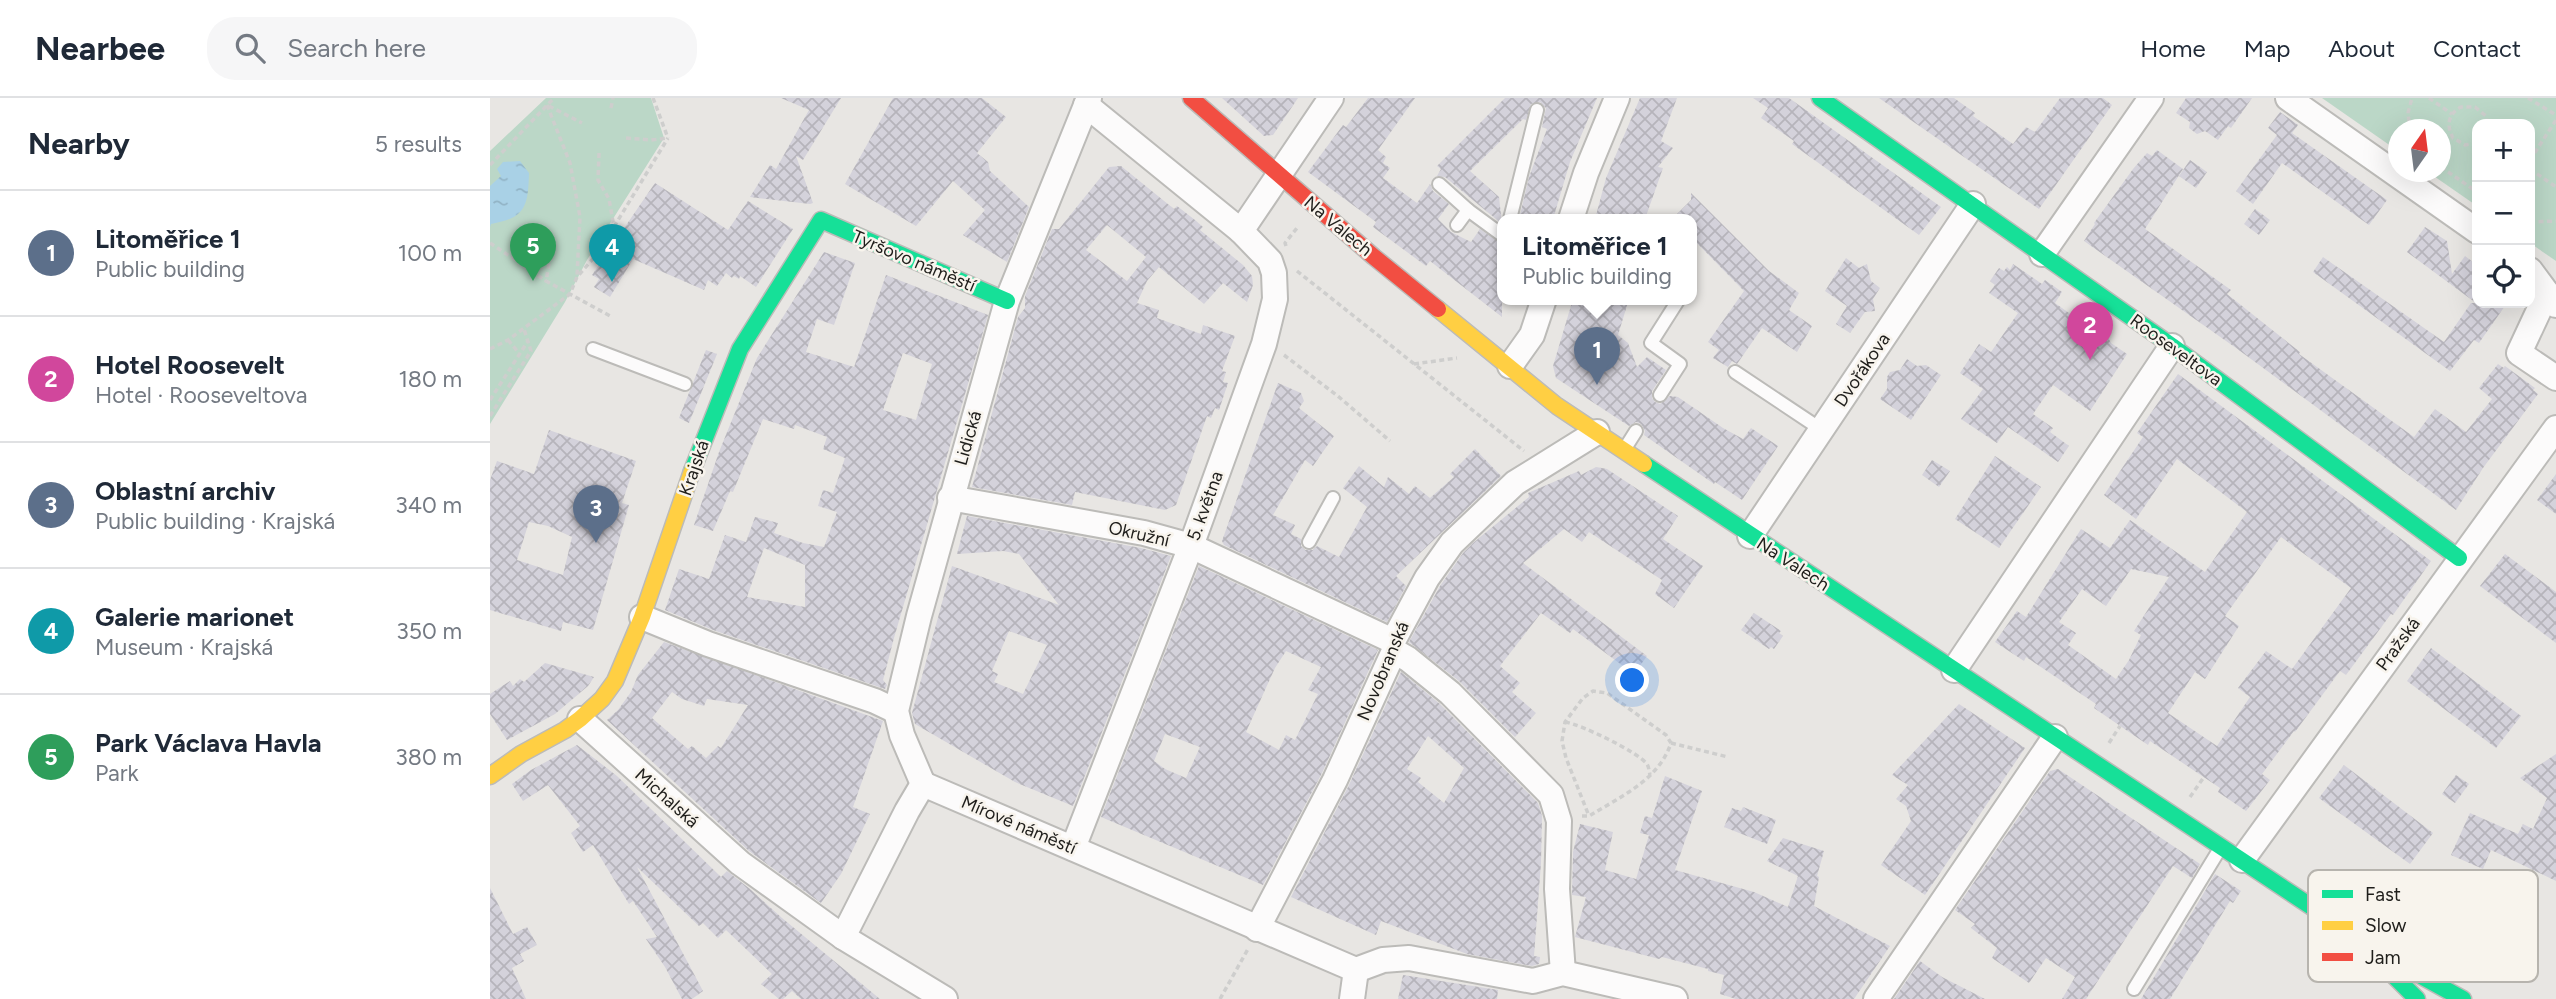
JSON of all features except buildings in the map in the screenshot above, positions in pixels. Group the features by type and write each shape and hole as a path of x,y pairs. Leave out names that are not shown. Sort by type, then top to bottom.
{"street":[{"name":"Na Valech","path":"1191,98 1374,257 1557,406 2308,904"},
{"path":"1241,231 1331,98"},
{"path":"1573,214 1586,173 1617,98"},
{"name":"Rooseveltova","path":"1820,98 2172,346 2459,558"},
{"path":"2042,254 2151,98"},
{"path":"2288,98 2472,228"},
{"name":"5. května","path":"1073,848 1191,546 1264,344 1275,299 1274,273 1270,261 1241,231 1087,102"},
{"name":"Lidická","path":"896,711 950,498 1007,301 1087,102"},
{"name":"Dvořákova","path":"1750,536 1973,204"},
{"name":"Tyršovo náměstí","path":"821,220 1007,301"},
{"name":"Krajská","path":"580,719 602,699 615,681 642,617 701,445 740,349 821,220"},
{"path":"2535,277 2552,299 2519,353 2556,378"},
{"path":"1510,366 1532,335 1542,305"},
{"path":"1954,670 2172,346"},
{"name":"Pražská","path":"2232,854 2556,428"},
{"name":"Novobranská","path":"1257,929 1335,780 1393,646 1427,578 1452,543 1515,483 1597,432"},
{"name":"Okružní","path":"950,498 1144,533 1191,546 1286,584 1393,646 1450,693 1551,796 1559,821"},
{"path":"642,617 708,644 875,701 896,711 902,735 923,784 843,937 945,999"},
{"path":"490,776 580,719"},
{"name":"Michalská","path":"580,719 740,863 843,937"},
{"path":"1876,999 2055,737"},
{"name":"Mírové náměstí","path":"923,784 1356,970"},
{"path":"1559,821 1557,889 1563,973"},
{"path":"1352,999 1356,970 1383,960 1409,958 1533,981 1563,973 1675,999"},
{"name":"Na Valech","path":"2400,982 2417,999"},
{"path":"2435,982 2463,999"}],"lane":[{"path":"1511,214 1538,110"},
{"path":"1439,184 1497,231"},
{"path":"1457,225 1468,210"},
{"path":"1660,395 1680,364 1651,344 1675,305"},
{"path":"593,349 685,384"},
{"path":"1735,372 1819,434"},
{"path":"1624,450 1636,431"},
{"path":"1309,542 1333,498"},
{"path":"2134,989 2232,854"}],"path":[{"path":"490,165 554,98"},
{"path":"611,108 613,98"},
{"path":"653,98 668,138"},
{"path":"2409,119 2412,98"},
{"path":"2430,98 2452,114"},
{"path":"2528,98 2556,118 2535,152"},
{"path":"547,105 582,123"},
{"path":"547,105 570,163 580,217 577,277"},
{"path":"2472,144 2465,145 2452,138 2448,124 2452,114 2461,107 2475,107 2487,119"},
{"path":"626,138 668,138"},
{"path":"490,349 524,329 570,294 577,277 614,227 668,138"},
{"path":"599,153 598,180 609,199 614,227"},
{"path":"2535,172 2556,187"},
{"path":"2451,174 2472,189"},
{"path":"2535,222 2556,221"},
{"path":"1289,255 1286,243 1297,228"},
{"path":"490,243 546,281 612,317"},
{"path":"517,261 539,250 550,258 546,281"},
{"path":"1293,268 1542,466"},
{"path":"490,416 531,351 524,329"},
{"path":"508,340 519,353"},
{"path":"490,400 528,341"},
{"path":"1264,344 1309,373 1390,441"},
{"path":"1414,364 1464,357"},
{"path":"1588,816 1562,741 1565,722 1583,698 1593,691 1608,692 1666,735 1671,743 1728,757"},
{"path":"1565,722 1576,723 1614,742 1647,764 1650,775"},
{"path":"2106,747 2120,726"},
{"path":"1559,821 1588,816 1641,784 1661,763 1671,743"},
{"path":"2187,802 2204,777"},
{"path":"1220,999 1257,929"}],"green space":[{"path":"546,98 651,98 664,138 587,260 565,302 490,424 490,151"},
{"path":"2322,98 2556,98 2556,261 2535,246 2535,119 2472,119 2472,203 2442,182 2451,182 2451,119 2388,119 2388,144"}],"water":[{"path":"520,161 529,173 528,194 523,209 512,218 491,224 490,227 490,186 501,176 497,169 503,162"}],"traffic: fast":[{"path":"1820,98 2172,346 2459,558"},
{"path":"692,471 740,349 821,220 1007,301"},
{"path":"1644,464 2308,904"},
{"path":"2400,982 2417,999"},
{"path":"2432,982 2463,999"}],"traffic: slow":[{"path":"1438,309 1557,406 1644,464"},
{"path":"490,776 580,719 602,699 615,681 642,617 692,471"}],"traffic: jam":[{"path":"1191,98 1438,309"}],"place":[{"name":"Park Václava Havla","path":"533,281"},
{"name":"Galerie marionet","path":"612,282"},
{"name":"Hotel Roosevelt","path":"2090,360"},
{"name":"Litoměřice 1","path":"1597,385"},
{"name":"Oblastní archiv","path":"596,543"}]}
